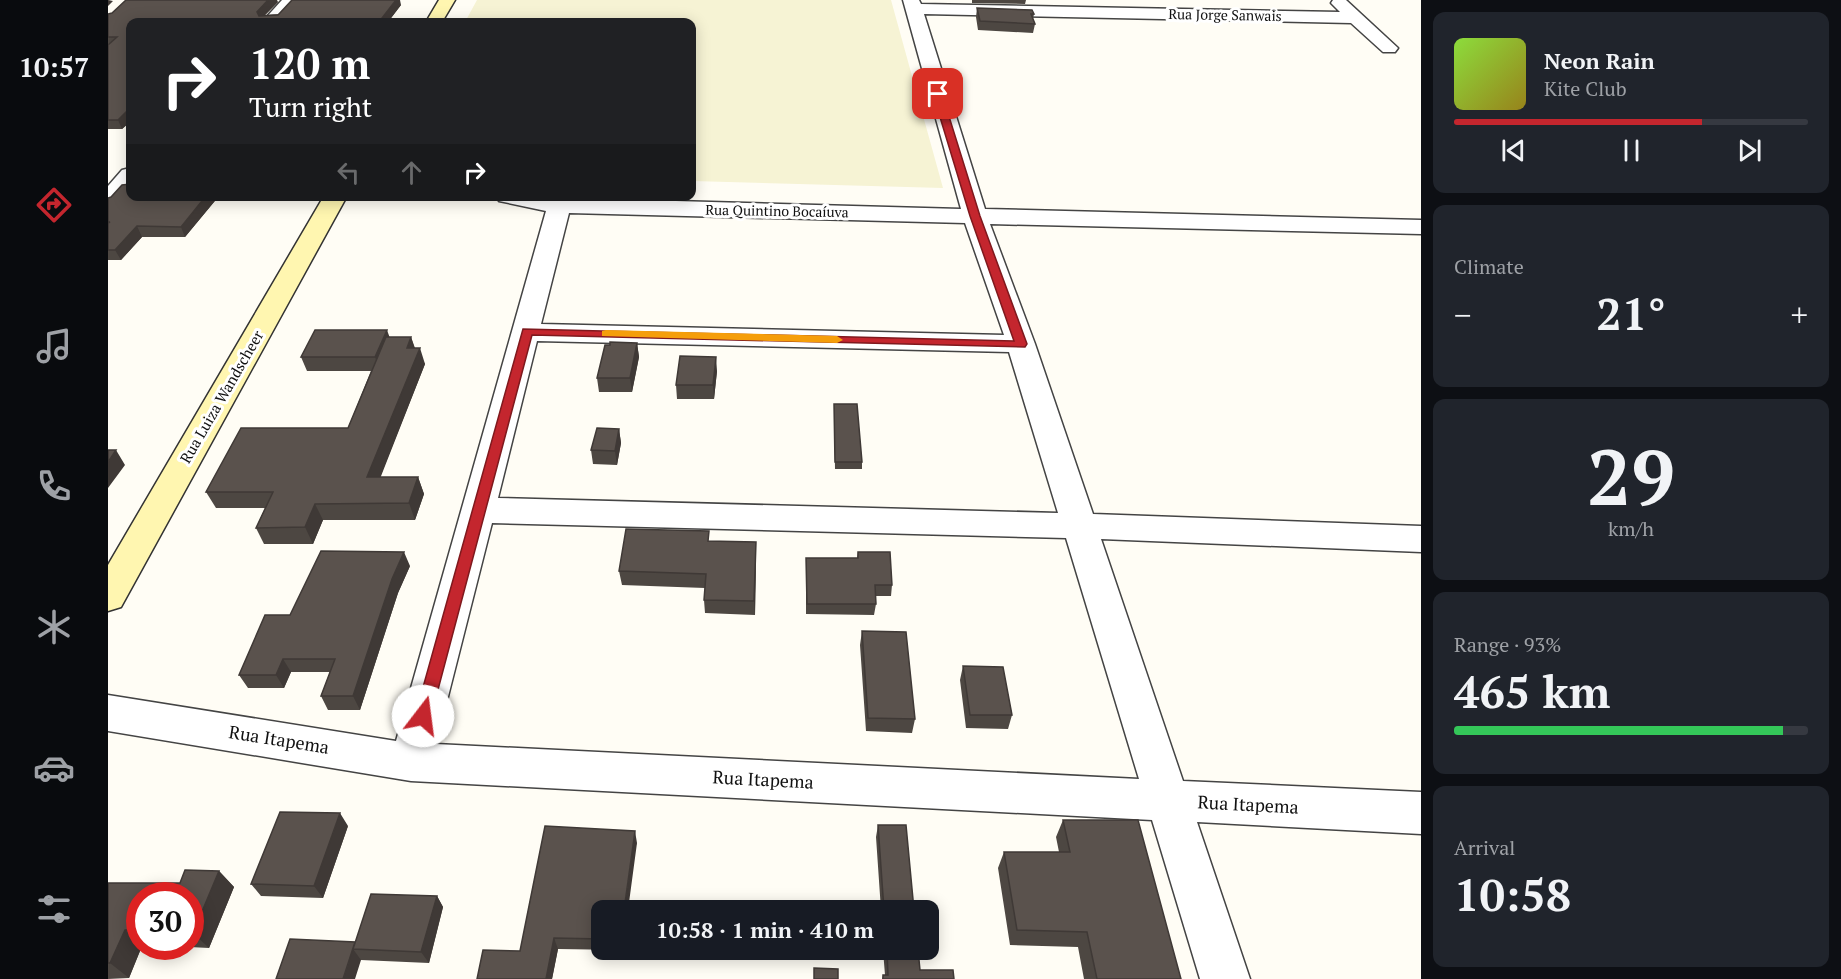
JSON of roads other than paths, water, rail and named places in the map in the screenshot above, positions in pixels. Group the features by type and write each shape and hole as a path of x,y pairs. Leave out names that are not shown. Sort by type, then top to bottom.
{"main road":[{"path":"436,18 447,0"},
{"name":"Rua Luiza Wandscheer","path":"108,597 333,201"}],"street":[{"path":"274,18 291,0"},
{"path":"912,3 975,216 1021,344 1225,979"},
{"name":"Rua Jorge Sanwais","path":"912,3 1346,9"},
{"path":"1346,9 1389,48"},
{"path":"108,174 126,175"},
{"path":"108,200 126,180"},
{"name":"Rua Quintino Bocaíuva","path":"534,201 560,206 1421,227"},
{"path":"411,762 560,206"},
{"path":"527,332 1021,344"},
{"path":"479,510 1079,526 1421,539"},
{"name":"Rua Itapema","path":"108,713 411,762 1421,813"}]}
